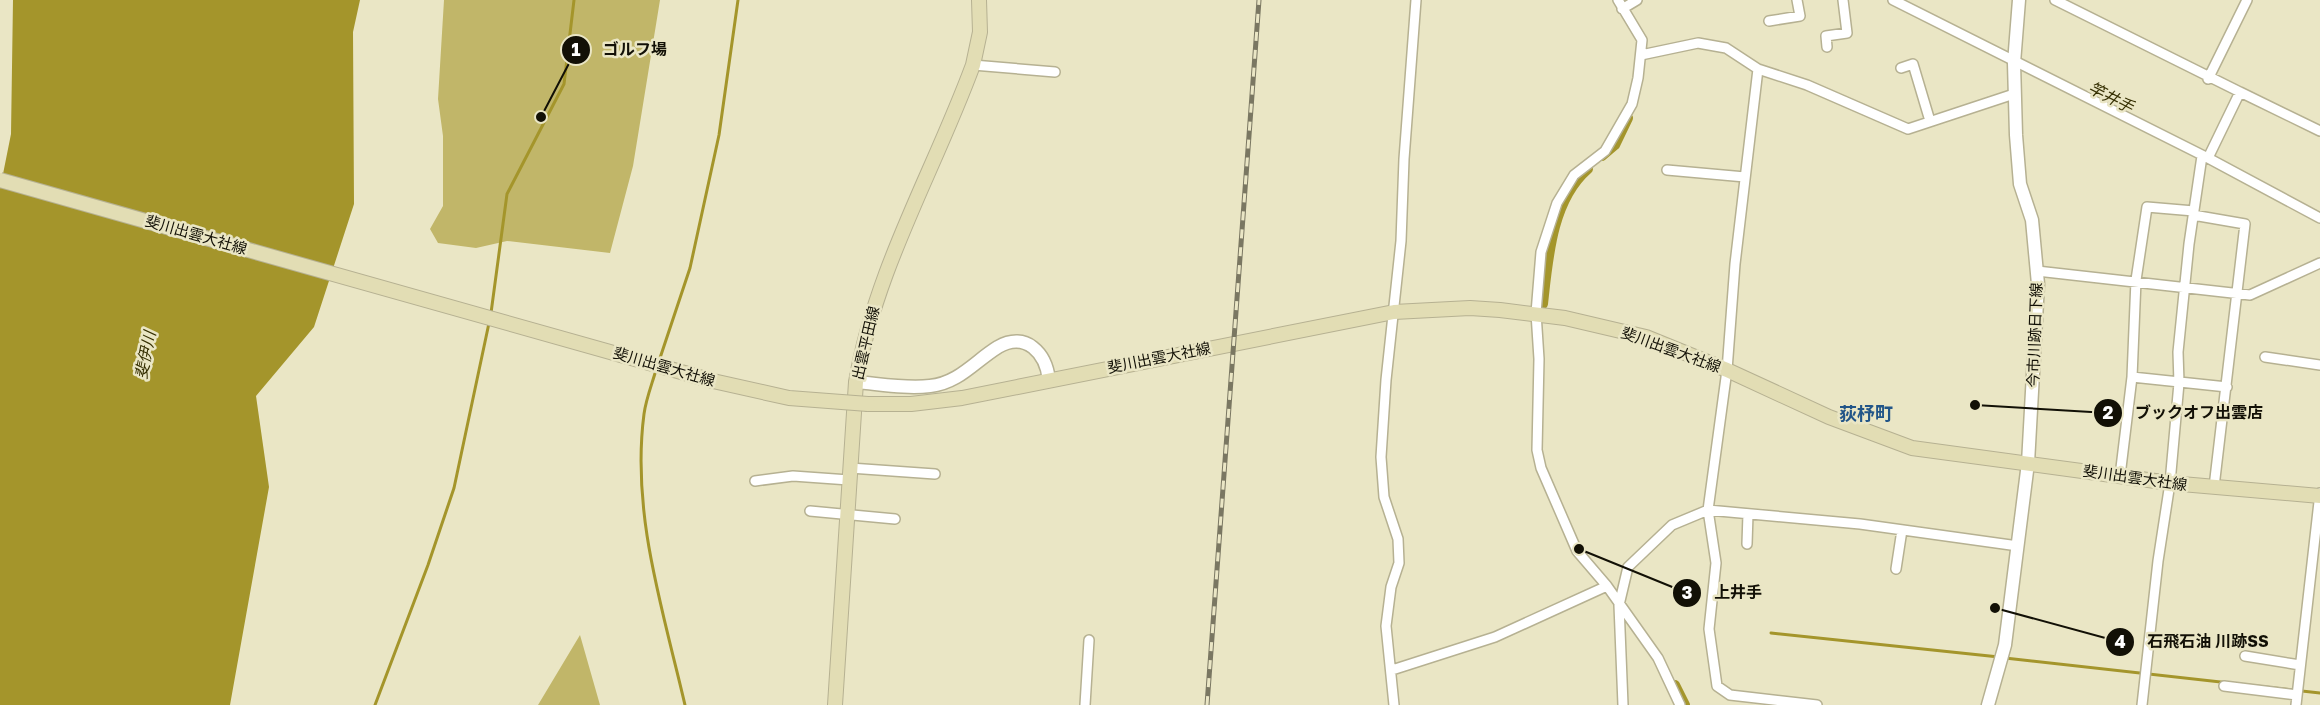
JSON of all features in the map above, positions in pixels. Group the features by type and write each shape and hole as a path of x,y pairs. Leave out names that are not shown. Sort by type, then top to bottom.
{"main road":[{"name":"出雲平田線","path":"835,705 849,474 856,382 862,344 886,270 973,65 980,32 979,0"},
{"name":"斐川出雲大社線","path":"0,180 724,384 789,398 868,404 911,404 962,398 1394,312 1470,308 1536,313 1646,337 1727,370 1829,417 1912,448 2170,483 2320,496"}],"street":[{"path":"1394,705 1386,626 1391,587 1400,563 1398,539 1384,497 1381,458 1386,380 1401,241 1404,159 1416,0"},
{"path":"1637,0 1620,4 1642,40 1632,104 1605,151 1574,175 1557,203 1541,252 1536,313 1539,359 1537,450 1541,468 1577,551 1607,586 1658,658 1680,705"},
{"path":"1769,21 1800,16 1797,0"},
{"path":"1827,47 1826,36 1847,33 1843,0"},
{"path":"1893,0 2014,63 2205,157 2320,218"},
{"name":"今市川跡日下線","path":"1988,705 2005,645 2028,463 2038,284 2032,220 2020,184 2014,94 2019,0"},
{"path":"2055,0 2208,79 2320,131"},
{"path":"2208,79 2247,0"},
{"path":"1641,55 1698,43 1726,48 1758,69 1807,85 1908,129 2014,94"},
{"path":"1901,68 1913,64 1930,121"},
{"path":"973,65 1055,72"},
{"path":"1758,69 1745,177 1727,370 1708,510 1716,563 1708,629 1717,686 1730,695 1817,705"},
{"path":"2142,705 2158,561 2170,483 2178,383 2178,352 2194,213 2205,157 2240,92"},
{"path":"1667,170 1745,177"},
{"path":"2120,476 2132,377 2136,280 2146,207 2194,213 2245,224 2214,487"},
{"path":"2037,271 2136,280 2250,295 2264,291 2320,263"},
{"path":"856,382 931,386 952,380 998,348 1021,343 1042,354 1048,366 1049,380"},
{"path":"2265,357 2320,365"},
{"path":"2132,377 2227,387"},
{"path":"755,481 793,476 935,474"},
{"path":"2224,686 2296,700 2320,489"},
{"path":"1623,705 1619,605 1628,567 1672,525 1708,510 1902,530 2018,546"},
{"path":"810,511 895,519"},
{"path":"1747,544 1748,514"},
{"path":"1896,569 1902,530"},
{"path":"1392,670 1495,637 1607,586"},
{"path":"1085,705 1089,640"},
{"path":"2246,656 2300,664"}],"shaded area":[{"path":"444,0 660,0 633,166 610,253 507,241 476,248 438,243 430,229 443,206 443,136 438,99"},
{"path":"580,635 600,705 538,705"}],"water":[{"name":"斐伊川","path":"13,0 360,0 353,32 354,204 314,327 256,396 269,487 230,705 0,705 0,189 11,134"}],"waterway":[{"path":"491,313 507,194 564,84 574,0"},
{"path":"659,361 690,268 719,135 738,0"},
{"path":"1602,156 1615,145 1628,118"},
{"path":"1543,304 1550,249 1559,213 1566,197 1588,169"},
{"path":"375,705 428,565 454,488 489,323"},
{"path":"656,370 644,414 641,451 645,525 651,561 685,705"},
{"path":"1771,633 1999,657"},
{"path":"2005,658 2320,693"},
{"path":"1675,685 1685,705"}],"railway":[{"path":"1207,705 1259,0"}],"place":[{"name":"ゴルフ場","path":"541,117"},
{"name":"ブックオフ出雲店","path":"1975,405"},
{"name":"上井手","path":"1579,549"},
{"name":"石飛石油 川跡SS","path":"1995,608"}],"district":[{"name":"荻杼町","path":"1866,414"}],"water label":[{"name":"竿井手","path":"2111,97"}]}
